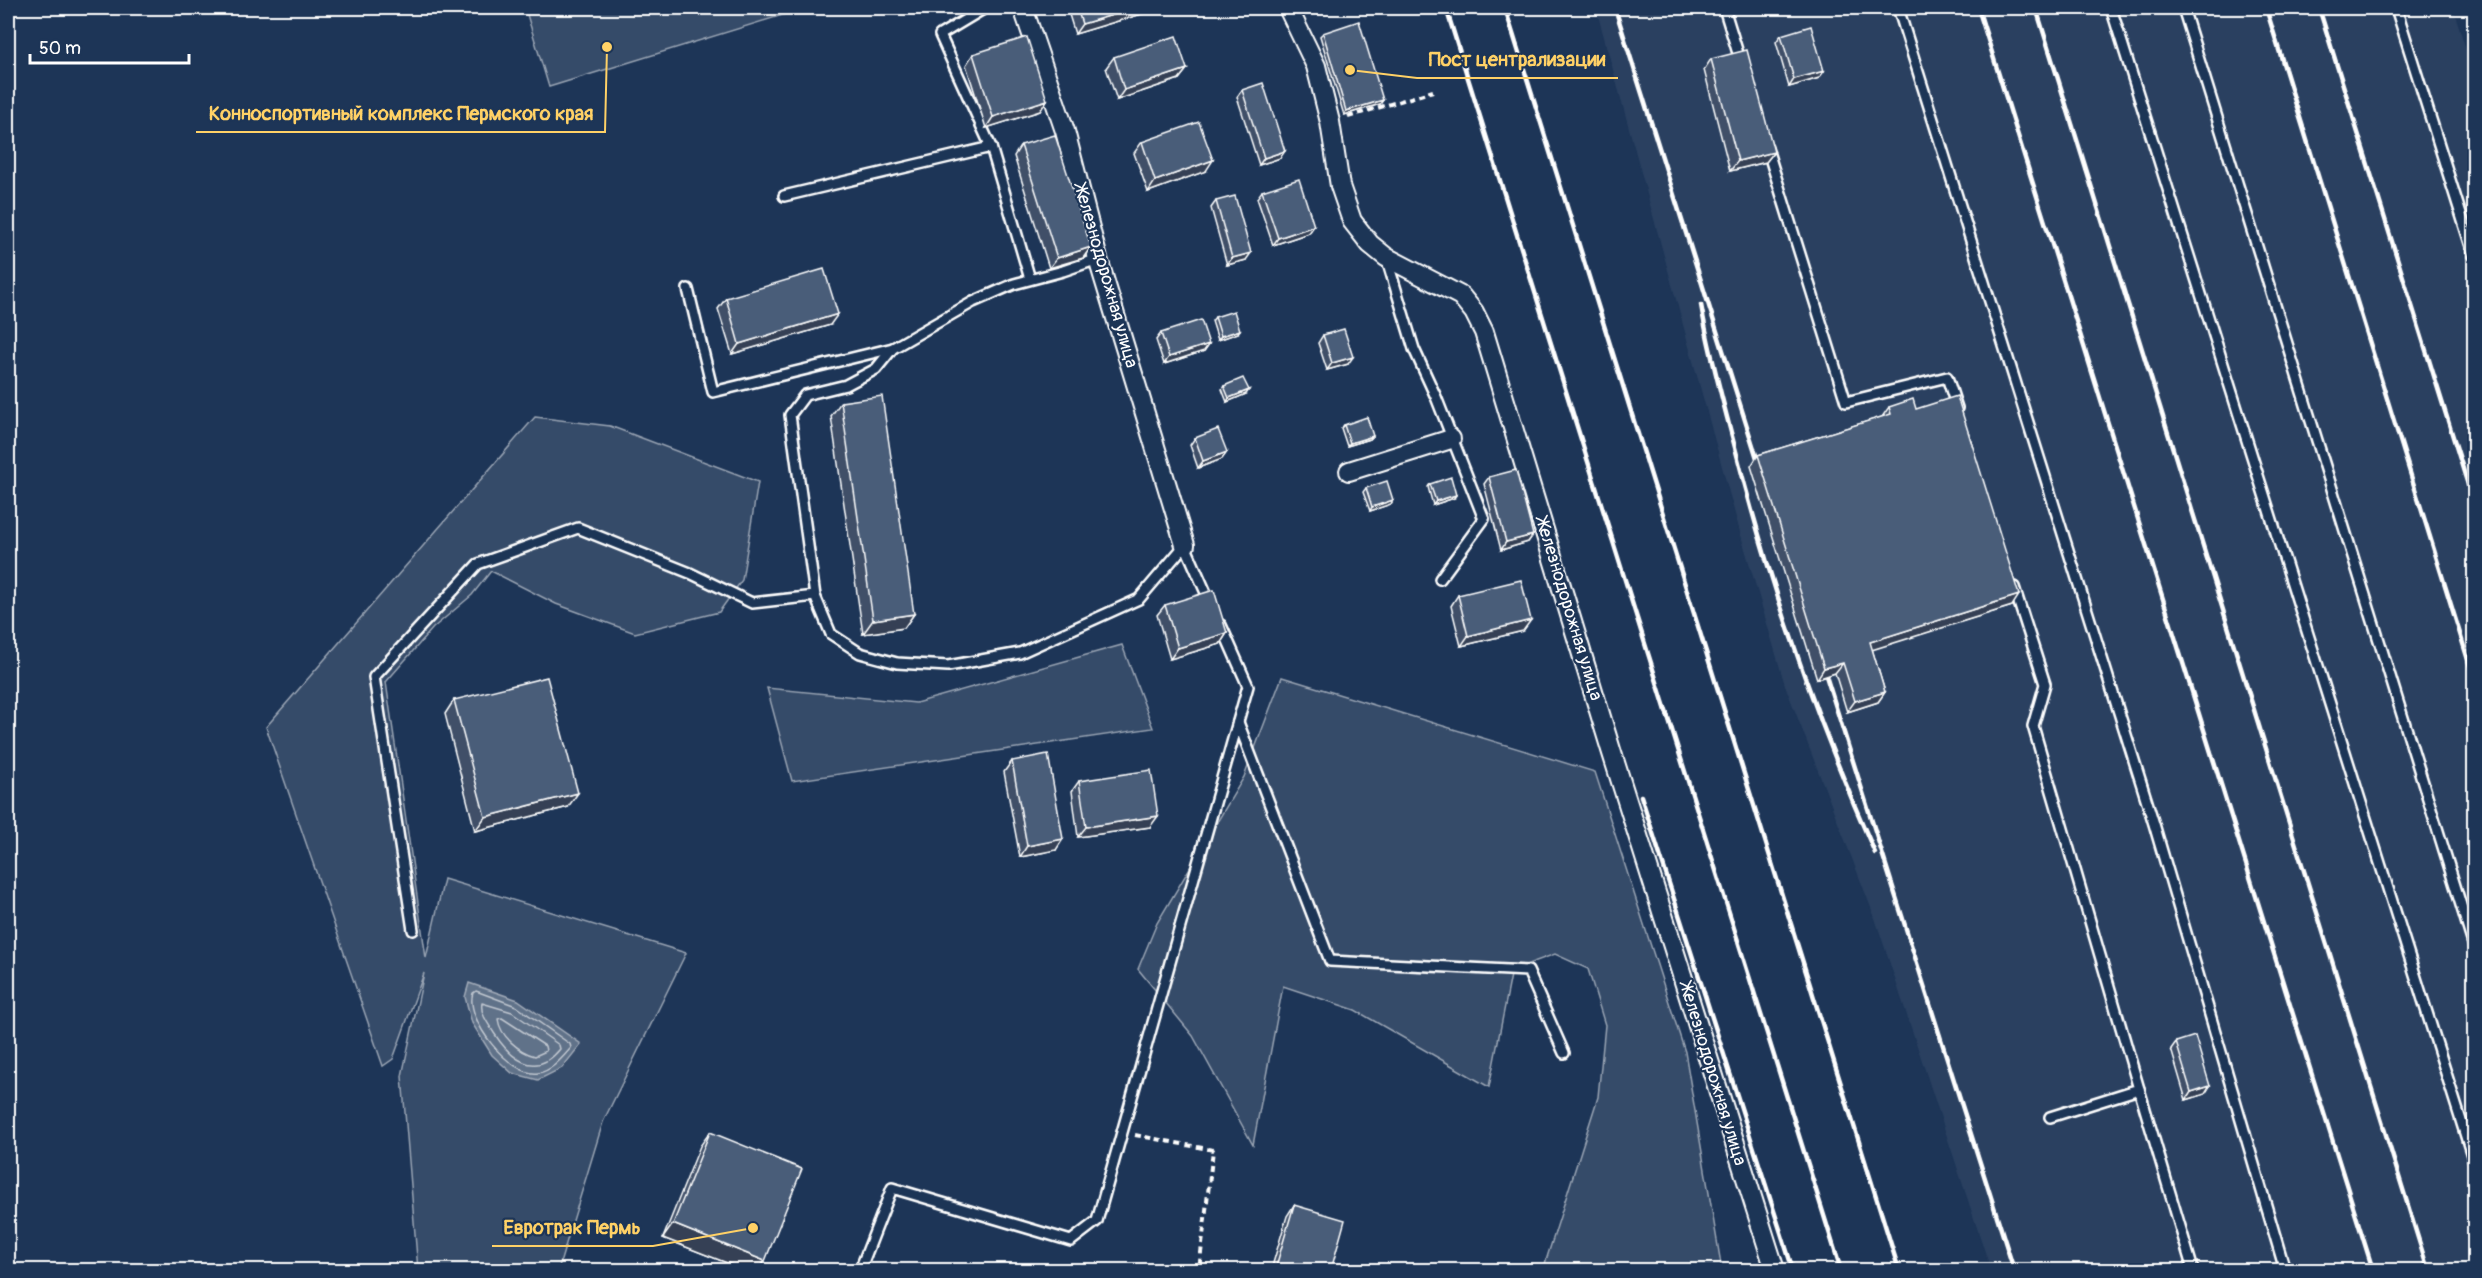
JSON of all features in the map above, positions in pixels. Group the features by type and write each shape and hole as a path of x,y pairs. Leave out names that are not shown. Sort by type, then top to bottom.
{"street":[{"name":"Железнодорожная улица","path":"1023,8 1065,132 1098,259 1185,545"},
{"name":"Железнодорожная улица","path":"1288,8 1316,66 1330,122 1340,186 1352,221 1370,244 1386,257 1461,296 1474,312 1484,332 1615,761 1775,1270"},
{"path":"1350,471 1451,439"}],"lane":[{"path":"986,8 939,35 991,147 1030,279"},
{"path":"1724,8 1745,75"},
{"path":"1898,8 2154,824 2285,1270"},
{"path":"2110,8 2475,1162"},
{"path":"2183,8 2475,947"},
{"path":"2396,8 2475,256"},
{"path":"1762,132 1846,402 1947,377 1962,423"},
{"path":"784,196 991,147"},
{"path":"1386,257 1414,349 1436,397 1484,519 1440,579"},
{"path":"688,289 714,392 893,348 973,302 1014,284 1064,271 1098,259"},
{"path":"860,1270 892,1188 1071,1241 1097,1221 1248,686 1185,545 1139,599 1020,653 948,666 897,663 860,653 831,634 815,596 790,415 805,395 846,386 876,369 893,348"},
{"path":"413,930 374,677 478,564 579,528 690,573 752,603 815,596"},
{"path":"2012,582 2044,684 2033,726 2193,1270"},
{"path":"1238,722 1330,961 1528,971 1564,1053"},
{"path":"2050,1117 2139,1089"}],"path":[{"path":"1330,122 1433,91"},
{"path":"1122,1133 1213,1150 1199,1270"}],"shaded area":[{"path":"525,8 805,8 549,87"},
{"path":"1596,8 2453,8 2474,75 2474,1270 1991,1270 1875,918 1785,685 1740,532"},
{"path":"535,417 610,426 758,482 742,580 719,612 635,633 556,604 491,571 472,595 433,628 386,682 426,958 444,879 686,953 603,1122 558,1270 418,1270 402,1076 424,973 393,1059 383,1066 266,727"},
{"path":"1122,645 1153,728 792,781 767,688 916,703"},
{"path":"1282,677 1595,772 1685,1052 1722,1270 1543,1270 1598,1097 1605,1025 1588,969 1555,954 1512,970 1489,1087 1355,1010 1283,986 1253,1145 1193,1036 1138,969 1157,923 1244,777"}],"water":[{"path":"469,983 518,1000 581,1044 562,1068 538,1080 512,1073 492,1055 472,1023 465,997"}],"building":[{"path":"1077,8 1136,8 1082,24"},
{"path":"1359,21 1383,100 1346,111 1323,33"},
{"path":"1811,26 1824,71 1794,79 1781,35"},
{"path":"1176,36 1187,69 1124,90 1114,57"},
{"path":"1027,37 1047,100 993,117 973,54"},
{"path":"1747,50 1774,152 1738,161 1711,59"},
{"path":"1263,83 1285,151 1264,158 1242,90"},
{"path":"1199,122 1213,160 1155,181 1142,142"},
{"path":"1055,135 1091,247 1057,258 1021,145"},
{"path":"1299,179 1314,226 1278,238 1262,191"},
{"path":"1235,196 1251,253 1232,258 1216,201"},
{"path":"824,269 838,314 739,344 726,298"},
{"path":"1234,311 1240,330 1221,336 1215,317"},
{"path":"1201,320 1209,344 1169,357 1161,333"},
{"path":"1344,329 1353,357 1332,363 1323,335"},
{"path":"1243,378 1249,390 1229,398 1224,386"},
{"path":"882,396 914,614 873,620 841,402"},
{"path":"1957,396 2019,595 1870,642 1885,692 1855,701 1843,663 1824,668 1758,455 1891,414 1889,407 1913,399 1916,409"},
{"path":"1367,417 1373,436 1350,443 1344,425"},
{"path":"1218,429 1227,452 1203,461 1195,438"},
{"path":"1516,470 1533,535 1506,542 1489,477"},
{"path":"1451,477 1456,495 1436,501 1430,484"},
{"path":"1387,481 1393,500 1372,507 1366,488"},
{"path":"1521,580 1531,620 1468,636 1458,595"},
{"path":"1214,590 1227,633 1178,648 1165,605"},
{"path":"547,677 578,793 485,817 454,700"},
{"path":"1048,754 1063,839 1027,846 1012,761"},
{"path":"1151,770 1158,816 1086,827 1079,781"},
{"path":"2195,1036 2210,1086 2191,1092 2176,1042"},
{"path":"710,1132 802,1169 765,1261 673,1224"},
{"path":"1294,1205 1345,1220 1331,1270 1275,1270"}],"railway":[{"path":"1446,8 1841,1270"},
{"path":"1505,8 1899,1270"},
{"path":"1615,8 1762,474"},
{"path":"1978,8 2373,1270"},
{"path":"2036,8 2428,1270"},
{"path":"2266,8 2474,679"},
{"path":"2319,8 2474,504"},
{"path":"1701,305 1727,418 1765,557 1834,756 1875,853"},
{"path":"1821,660 2014,1270"},
{"path":"1641,796 1793,1270"}],"place":[{"name":"Конноспортивный комплекс Пермского края","path":"607,47"},
{"name":"Пост централизации","path":"1350,70"},
{"name":"Евротрак Пермь","path":"753,1228"}]}
